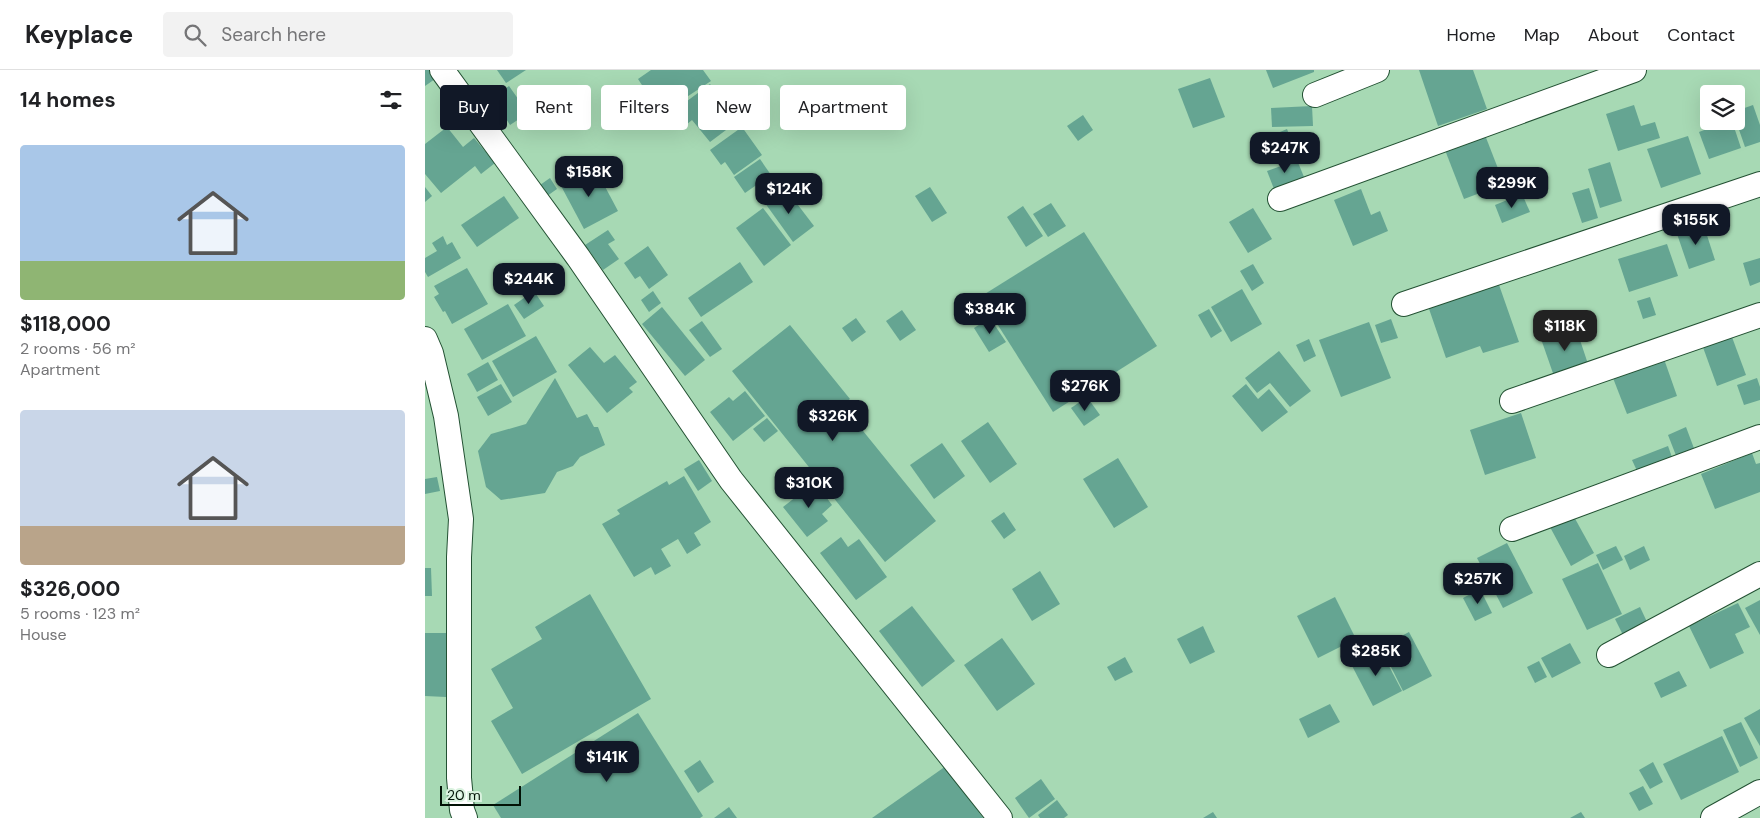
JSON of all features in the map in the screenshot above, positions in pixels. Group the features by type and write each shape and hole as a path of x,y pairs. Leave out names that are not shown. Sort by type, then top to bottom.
{"street":[{"path":"442,70 578,257 731,480 1000,818"},
{"path":"1315,95 1377,70"},
{"path":"1280,199 1634,70"},
{"path":"1404,304 1760,184"},
{"path":"1512,402 1760,315"},
{"path":"425,338 431,353 446,416 461,519 459,557 459,768 462,810 465,818"},
{"path":"1512,529 1760,437"},
{"path":"1609,655 1760,574"},
{"path":"1713,818 1760,792"}],"building":[{"path":"425,70 429,70 435,79 425,86"},
{"path":"497,70 526,70 506,83"},
{"path":"651,70 703,70 711,81 705,85 698,85 698,90 688,96 688,85 642,85 638,79"},
{"path":"1266,70 1314,70 1314,72 1273,88"},
{"path":"1419,70 1473,70 1487,109 1438,126"},
{"path":"1210,78 1225,117 1193,128 1178,89"},
{"path":"509,86 517,97 517,120 510,125 507,120 507,87"},
{"path":"698,93 698,127 692,120 688,123 688,100"},
{"path":"1634,105 1641,126 1655,122 1660,138 1618,151 1606,114"},
{"path":"1753,105 1760,125 1760,142 1745,147 1739,130 1745,130 1745,108"},
{"path":"1312,106 1313,126 1272,127 1271,108"},
{"path":"1083,115 1093,130 1078,141 1067,126"},
{"path":"1287,129 1295,150 1269,160 1261,140"},
{"path":"443,130 449,130 463,147 474,138 495,163 481,174 475,166 441,193 425,174 425,144"},
{"path":"700,130 726,130 710,142"},
{"path":"738,130 744,130 762,155 734,175 725,162 721,165 710,150"},
{"path":"1704,130 1735,130 1741,148 1709,159 1699,132"},
{"path":"1485,135 1504,184 1464,199 1445,150"},
{"path":"1688,136 1701,174 1661,188 1647,149"},
{"path":"760,159 771,175 745,193 734,177"},
{"path":"1297,160 1304,177 1274,189 1267,171"},
{"path":"1610,162 1622,201 1600,208 1588,169"},
{"path":"594,166 618,211 584,229 560,184"},
{"path":"550,178 557,189 547,196 540,185"},
{"path":"773,178 780,188 766,198 758,188"},
{"path":"425,187 432,196 425,202"},
{"path":"930,187 947,213 932,222 915,196"},
{"path":"785,188 814,226 793,242 765,203"},
{"path":"1589,188 1598,218 1582,223 1572,193"},
{"path":"1361,189 1371,215 1380,211 1388,231 1353,246 1334,200"},
{"path":"1522,194 1530,212 1502,223 1495,205"},
{"path":"504,196 519,218 477,247 461,225"},
{"path":"1051,203 1066,226 1048,237 1033,214"},
{"path":"1023,206 1043,236 1026,247 1007,217"},
{"path":"763,208 791,245 764,266 736,228"},
{"path":"1253,208 1272,239 1248,253 1229,222"},
{"path":"1703,223 1715,260 1689,269 1676,231"},
{"path":"608,230 615,240 608,244 619,259 603,270 585,245"},
{"path":"1084,232 1157,346 1053,412 980,297"},
{"path":"443,236 447,245 452,242 461,258 428,277 425,272 425,258 437,251 432,243"},
{"path":"1667,244 1678,276 1629,292 1618,259"},
{"path":"648,246 668,275 649,289 640,276 635,279 624,263"},
{"path":"1760,258 1760,282 1750,286 1743,263"},
{"path":"740,262 753,282 701,317 688,298"},
{"path":"1253,264 1264,283 1252,291 1240,271"},
{"path":"467,268 488,304 452,324 434,297 439,294 434,286"},
{"path":"1498,282 1519,342 1483,353 1480,346 1446,358 1428,306"},
{"path":"1242,289 1262,324 1231,342 1211,307"},
{"path":"534,291 544,306 524,319 514,305"},
{"path":"653,291 661,303 649,312 641,300"},
{"path":"1650,297 1656,315 1643,319 1637,301"},
{"path":"508,304 526,336 482,360 464,329"},
{"path":"662,307 705,360 685,376 642,324"},
{"path":"1209,309 1222,331 1211,338 1198,315"},
{"path":"902,310 916,330 900,341 886,321"},
{"path":"856,318 866,332 852,342 842,328"},
{"path":"990,318 1006,342 989,352 974,328"},
{"path":"1391,319 1398,338 1381,343 1375,325"},
{"path":"702,321 722,349 710,357 689,330"},
{"path":"1369,322 1391,378 1341,397 1319,340"},
{"path":"790,325 850,399 842,405 936,521 885,562 732,371"},
{"path":"1575,325 1589,367 1555,379 1540,336"},
{"path":"1729,329 1746,375 1717,386 1700,339"},
{"path":"536,336 557,372 513,397 492,361"},
{"path":"1309,339 1316,356 1304,362 1296,345"},
{"path":"590,347 604,363 615,355 637,382 629,388 633,392 607,413 568,365"},
{"path":"1279,351 1311,391 1290,407 1270,383 1257,393 1245,378"},
{"path":"1664,359 1677,396 1627,414 1613,378"},
{"path":"488,362 498,380 477,392 467,374"},
{"path":"555,378 577,418 587,414 594,427 598,427 605,445 580,457 573,466 557,472 545,493 501,500 486,487 478,451 491,434 526,424"},
{"path":"1757,378 1760,387 1760,400 1744,405 1737,385"},
{"path":"501,384 512,402 488,416 477,397"},
{"path":"1246,384 1258,399 1269,389 1288,412 1262,432 1232,396"},
{"path":"745,391 765,416 733,441 710,412 729,397 733,401"},
{"path":"1087,397 1100,415 1084,426 1071,408"},
{"path":"1521,413 1536,458 1485,475 1470,430"},
{"path":"767,418 778,431 764,442 753,429"},
{"path":"988,422 1017,464 990,483 961,441"},
{"path":"1686,427 1695,451 1677,458 1668,435"},
{"path":"942,443 965,476 934,499 910,465"},
{"path":"1668,446 1673,460 1638,473 1632,460"},
{"path":"1752,453 1756,464 1760,463 1760,492 1715,509 1701,474"},
{"path":"1118,458 1148,507 1114,528 1083,479"},
{"path":"699,460 712,481 698,491 684,469"},
{"path":"684,476 711,522 694,533 701,545 687,554 678,539 661,549 671,566 655,575 651,567 634,577 602,524 620,514 617,510 667,481 669,485"},
{"path":"437,477 440,491 425,494 425,479"},
{"path":"815,482 832,505 822,514 828,521 807,537 783,507"},
{"path":"1004,512 1016,530 1004,539 991,521"},
{"path":"1573,515 1594,553 1571,566 1550,527"},
{"path":"841,537 848,547 859,539 887,577 856,600 820,553"},
{"path":"1507,543 1533,593 1503,608 1477,558"},
{"path":"1616,546 1623,560 1603,570 1596,555"},
{"path":"1644,546 1650,560 1630,570 1624,556"},
{"path":"1598,563 1622,614 1587,630 1562,579"},
{"path":"425,568 431,568 432,596 425,596"},
{"path":"1040,571 1060,604 1032,621 1012,589"},
{"path":"1480,589 1492,613 1475,621 1463,598"},
{"path":"590,594 651,699 522,774 491,721 513,708 491,669 542,639 535,627"},
{"path":"1335,597 1356,639 1318,658 1297,616"},
{"path":"1760,600 1760,635 1745,608"},
{"path":"1738,603 1750,627 1735,634 1744,653 1710,669 1689,626"},
{"path":"912,606 955,661 922,687 879,631"},
{"path":"1640,607 1648,624 1623,635 1615,619"},
{"path":"1203,626 1215,652 1190,664 1177,639"},
{"path":"1409,632 1432,676 1403,691 1381,647"},
{"path":"425,633 446,633 446,697 425,696"},
{"path":"1002,638 1035,684 997,711 964,665"},
{"path":"1570,643 1581,663 1552,678 1541,658"},
{"path":"1379,647 1402,691 1373,706 1350,662"},
{"path":"1125,657 1133,672 1115,681 1107,667"},
{"path":"1539,661 1547,677 1535,683 1527,667"},
{"path":"1679,671 1687,686 1661,698 1654,683"},
{"path":"1330,704 1340,722 1308,738 1299,719"},
{"path":"1760,709 1760,746 1744,718"},
{"path":"638,713 703,816 700,818 501,818 493,805"},
{"path":"1741,722 1758,758 1740,767 1723,730"},
{"path":"1722,736 1739,772 1681,800 1663,764"},
{"path":"700,760 714,782 698,793 684,771"},
{"path":"1653,762 1663,782 1650,789 1639,770"},
{"path":"946,766 983,818 872,818"},
{"path":"1041,779 1055,799 1029,818 1015,798"},
{"path":"1643,786 1653,804 1639,811 1629,793"},
{"path":"1057,800 1068,815 1064,818 1040,818 1038,815"},
{"path":"729,807 737,818 714,818"},
{"path":"1213,812 1217,818 1203,818"},
{"path":"1581,812 1585,818 1570,818"}]}
